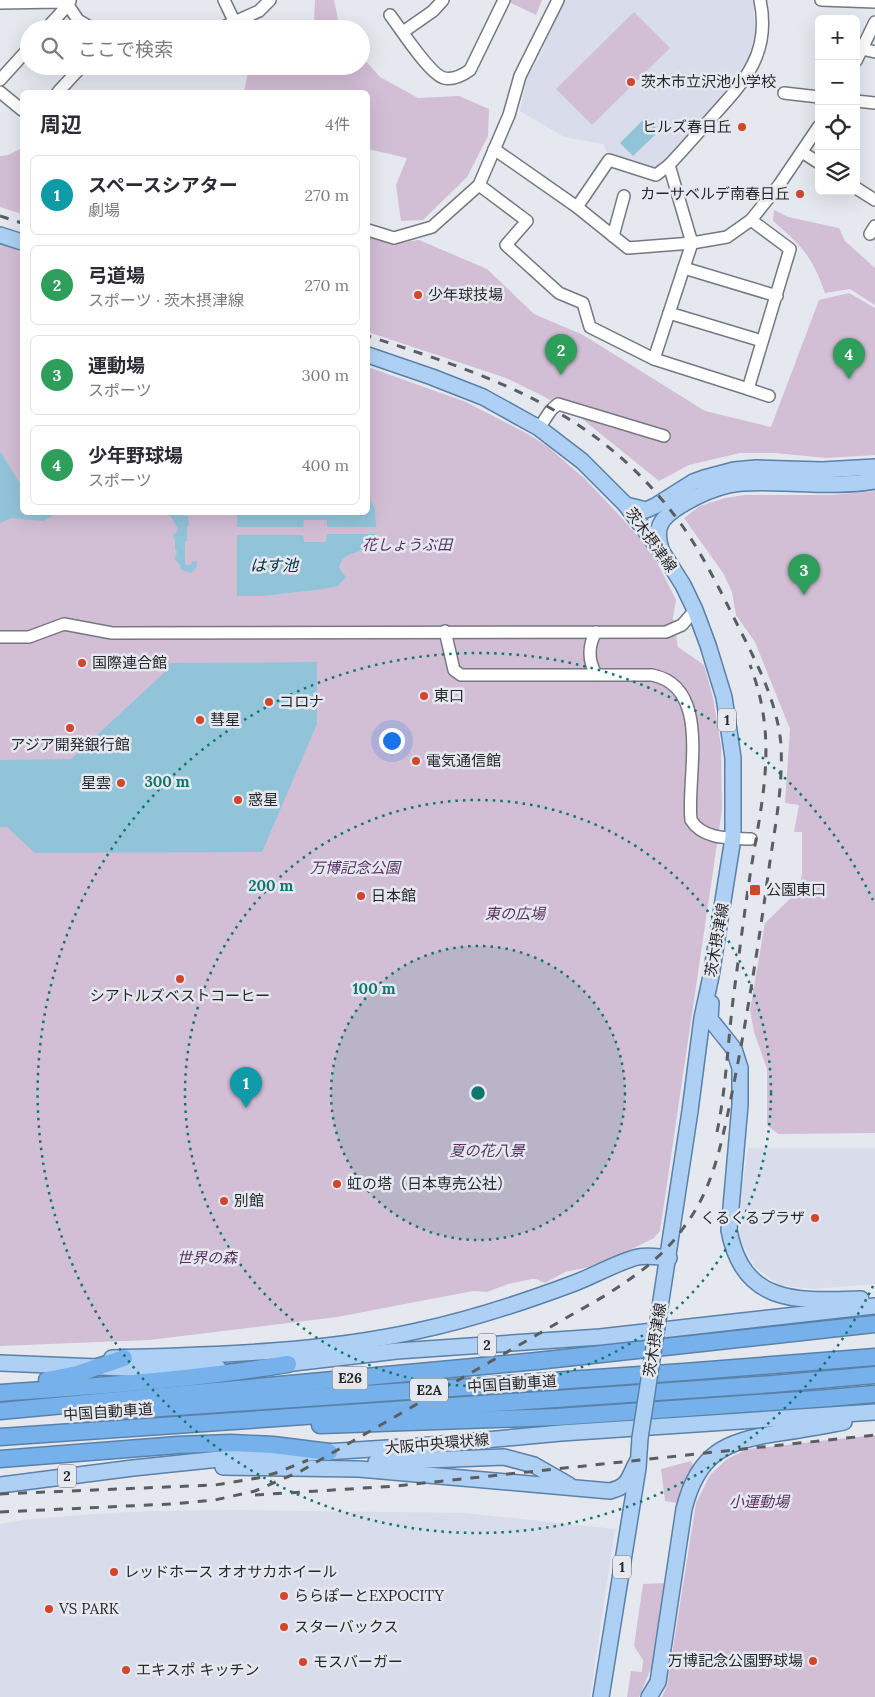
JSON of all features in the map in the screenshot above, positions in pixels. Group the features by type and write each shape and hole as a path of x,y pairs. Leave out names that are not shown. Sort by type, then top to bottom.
{"highway":[{"name":"E26","path":"0,1411 537,1361 875,1324"},
{"path":"0,1383 64,1378 124,1358"},
{"name":"中国自動車道","path":"0,1420 867,1358"},
{"path":"0,1392 179,1380 288,1364"},
{"name":"中国自動車道","path":"8,1437 867,1376"},
{"name":"E2A","path":"8,1437 79,1439 325,1424 556,1417 875,1394"},
{"path":"0,1459 178,1445 231,1443 272,1445 329,1452"}],"main road":[{"path":"0,235 20,241"},
{"name":"茨木摂津線","path":"370,356 460,387 500,405 539,428 582,460 626,505 661,550 683,585 708,645 724,697 733,758 733,838 711,976 702,1018 669,1258 640,1438 638,1468 601,1697"},
{"path":"626,505 646,510 693,482 734,470 756,468 822,470 875,467"},
{"path":"661,550 658,531 664,518 708,491 729,485 751,482 838,484 875,482"},
{"path":"711,976 710,1019 734,1049 740,1068 740,1105 729,1224 732,1243 739,1264 746,1273 764,1288 788,1297 815,1301 875,1298"},
{"path":"0,1363 215,1355 304,1349 384,1338 452,1323 494,1311 574,1284 633,1259 647,1256 669,1258"},
{"name":"2","path":"0,1363 165,1369 288,1364 397,1351 600,1337 875,1306"},
{"name":"大阪中央環状線","path":"0,1485 230,1458 875,1412"},
{"path":"650,1697 658,1682 684,1508 691,1484 704,1464 720,1450 740,1440 875,1416"},
{"path":"329,1452 369,1462 504,1457 534,1465 583,1490"},
{"path":"133,1468 342,1468 610,1492 628,1483 637,1462"}],"street":[{"path":"224,0 234,20"},
{"path":"241,20 259,11 270,0"},
{"path":"403,32 433,10 443,0"},
{"path":"390,15 432,71 444,78 460,76 470,70 504,0"},
{"path":"370,231 394,238 432,227 479,185 509,115 520,76 558,0"},
{"path":"577,207 609,160 656,174 669,165 740,86 754,61 760,41 762,19 760,0"},
{"path":"821,0 875,2"},
{"path":"0,3 69,3"},
{"path":"54,20 69,3"},
{"path":"69,3 78,20"},
{"path":"856,60 875,22"},
{"path":"862,49 875,52"},
{"path":"0,80 20,58"},
{"path":"61,90 74,75"},
{"path":"0,92 20,108"},
{"path":"784,93 815,96"},
{"path":"860,101 875,103"},
{"path":"494,148 577,207 628,248 692,244 726,237 751,220 779,185 815,132"},
{"path":"802,152 815,160"},
{"path":"654,359 692,244 669,165"},
{"path":"479,185 527,221 506,245 559,293 583,303 590,327 654,359 769,396"},
{"path":"860,191 875,200"},
{"path":"613,236 624,196"},
{"path":"748,389 790,249 751,220"},
{"path":"684,268 777,296"},
{"path":"669,313 762,341"},
{"path":"539,428 551,410 558,404 664,436"},
{"path":"0,637 29,637 64,624 112,633 666,632 682,625 695,610"},
{"path":"445,631 454,670 461,675 652,675 668,681 678,689 688,708 693,750 691,820 705,834 751,839"},
{"path":"596,632 591,640 590,664 596,674"}],"shaded area":[{"name":"茨木市立沢池小学校","path":"564,0 753,0 755,32 748,59 734,85 658,167 649,167 608,154 603,144 564,137 520,111 527,78 539,58"},
{"path":"748,1148 875,1148 875,1284 814,1289 779,1285 755,1267 740,1240 740,1202"},
{"path":"234,1510 465,1513 615,1529 590,1697 0,1697 0,1524 79,1515 153,1511"}],"green space":[{"path":"315,0 334,0 338,20 314,20"},
{"path":"510,0 542,0 536,15 509,2"},
{"path":"634,12 670,48 592,125 556,89"},
{"path":"370,66 380,77 418,98 459,96 489,109 488,136 467,177 423,220 401,221 396,185 407,158 370,149 370,90 244,90 247,75 370,75"},
{"path":"20,149 20,213 0,207 0,156 8,155"},
{"path":"774,210 788,217 839,228 845,241 875,268 875,305 850,289 825,293 805,253 773,221"},
{"path":"370,236 394,243 419,240 487,269 534,314 583,335 705,411 771,427 819,300 849,293 875,308 875,455 826,458 775,453 740,453 689,465 659,481 581,418 506,378 370,333"},
{"name":"万博記念公園","path":"0,243 20,250 20,515 370,515 370,368 466,402 528,434 548,447 585,479 653,554 676,600 673,617 678,647 704,665 713,698 721,746 722,810 660,1231 654,1238 599,1265 565,1272 545,1283 532,1279 508,1284 487,1292 473,1291 337,1317 149,1340 0,1346"},
{"path":"875,491 875,1133 778,1134 767,1125 767,1069 754,1032 750,1010 765,923 793,896 800,884 802,874 802,832 794,832 799,805 785,803 790,729 755,642 736,615 732,592 723,573 684,518 700,506 725,498 745,495 831,495"},
{"name":"小運動場","path":"875,1435 875,1697 662,1697 667,1686 696,1503 710,1475 727,1459 748,1449"},
{"path":"691,1461 694,1469 677,1503 665,1501 661,1469"},
{"path":"666,1583 654,1661 639,1697 627,1697 631,1671 642,1672 643,1660 634,1646 643,1584"}],"water":[{"path":"646,117 659,131 633,156 620,143"},
{"path":"0,451 20,482 20,515 54,515 44,521 11,518 0,523"},
{"name":"はす池","path":"370,499 375,509 376,527 327,527 327,520 304,520 303,527 237,527 237,515 370,515"},
{"path":"168,515 188,516 189,526 187,526 187,541 185,541 185,565 191,565 192,561 198,562 196,568 191,573 180,569 180,565 175,559 177,551 175,550 173,535 178,529 172,518"},
{"name":"はす池","path":"327,534 376,534 376,539 365,548 343,559 339,568 346,577 338,586 262,596 237,596 237,535 303,535 304,542 326,542"},
{"path":"317,662 317,724 262,852 35,853 7,827 0,827 0,760 71,759 166,671 166,663"}],"railway":[{"path":"0,216 20,222"},
{"path":"0,1512 171,1504 215,1500 255,1491 301,1471 606,1295 639,1273 668,1247 693,1214 708,1185 718,1155 726,1124 744,1029 762,920 780,789 781,745 779,728 763,678 715,580 681,524 649,485 615,453 579,426 541,403 501,384 459,367 370,337"},
{"path":"717,1132 766,767 764,717 759,692 750,665"},
{"path":"255,1495 396,1486 875,1435"},
{"path":"0,1494 215,1485 258,1478 308,1460"}],"place":[{"name":"茨木市立沢池小学校","path":"631,82"},
{"name":"ヒルズ春日丘","path":"742,127"},
{"name":"カーサベルデ南春日丘","path":"800,194"},
{"name":"少年球技場","path":"418,295"},
{"name":"弓道場","path":"561,375"},
{"name":"少年野球場","path":"849,379"},
{"name":"運動場","path":"804,595"},
{"name":"国際連合館","path":"82,663"},
{"name":"東口","path":"424,696"},
{"name":"コロナ","path":"269,702"},
{"name":"彗星","path":"200,720"},
{"name":"アジア開発銀行館","path":"70,728"},
{"name":"電気通信館","path":"416,761"},
{"name":"星雲","path":"121,783"},
{"name":"惑星","path":"238,800"},
{"name":"公園東口","path":"755,890"},
{"name":"日本館","path":"361,896"},
{"name":"シアトルズベストコーヒー","path":"180,979"},
{"name":"スペースシアター","path":"246,1108"},
{"name":"虹の塔（日本専売公社）","path":"337,1184"},
{"name":"別館","path":"224,1201"},
{"name":"くるくるプラザ","path":"815,1218"},
{"name":"レッドホース オオサカホイール","path":"114,1572"},
{"name":"ららぽーとEXPOCITY","path":"284,1596"},
{"name":"VS PARK","path":"49,1609"},
{"name":"スターバックス","path":"284,1627"},
{"name":"万博記念公園野球場","path":"813,1661"},
{"name":"モスバーガー","path":"303,1662"},
{"name":"エキスポ キッチン","path":"126,1670"}],"park label":[{"name":"花しょうぶ田","path":"407,545"},
{"name":"東の広場","path":"515,914"},
{"name":"夏の花八景","path":"487,1151"},
{"name":"世界の森","path":"207,1258"}]}
